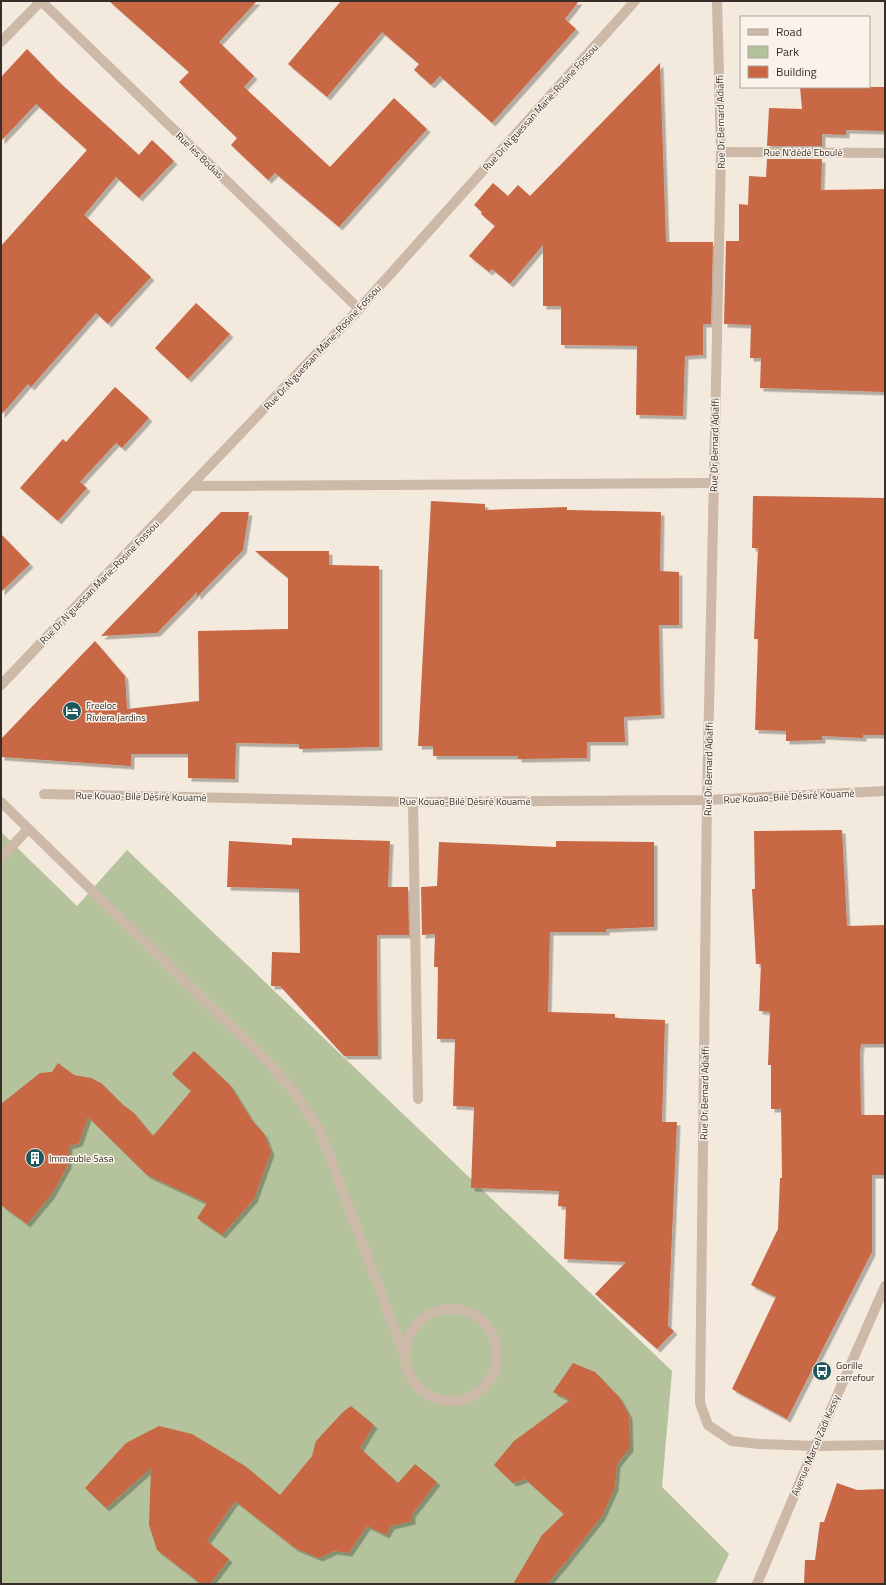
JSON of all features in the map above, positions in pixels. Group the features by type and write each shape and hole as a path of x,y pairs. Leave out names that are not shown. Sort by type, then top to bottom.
{"street":[{"name":"Rue les Bodias","path":"41,1 359,309"},
{"path":"1,42 41,1"},
{"name":"Rue Dr N'guessan Marie-Rosine Fossou","path":"1,685 359,309 635,1"},
{"name":"Rue Dr Bernard Adiaffi","path":"717,1 721,152 707,800 700,1404 708,1425 732,1440 759,1444 815,1446 885,1445"},
{"name":"Rue N'dédé Eboulé","path":"721,152 885,153"},
{"path":"192,486 713,483"},
{"name":"Rue Kouao-Bilé Désiré Kouamé","path":"44,794 414,802 707,800 885,792"},
{"path":"1,802 270,1064 294,1092 320,1131 404,1354 407,1372 417,1387 432,1397 450,1402 468,1398 483,1389 494,1374 497,1356 494,1338 484,1323 469,1312 452,1308 434,1311 419,1321 408,1336 404,1354"},
{"path":"414,802 418,1099"},
{"path":"1,858 28,829"},
{"name":"Avenue Marcel Zadi Kessy","path":"758,1584 815,1446 885,1286"}],"green space":[{"path":"1,832 77,906 127,850 672,1371 662,1487 729,1554 715,1584 1,1584"}],"building":[{"path":"109,1 257,1 219,42 254,76 244,87 330,167 394,98 427,129 339,227 275,173 268,180 231,145 237,138 179,82 189,72"},
{"path":"341,1 579,1 565,19 576,29 492,123 440,76 431,85 414,70 419,64 382,32 327,97 288,64"},
{"path":"27,49 58,81 139,155 152,140 174,161 139,198 116,177 84,215 151,277 108,324 96,313 31,387 28,384 1,415 1,246 87,150 36,104 1,141 1,77"},
{"path":"660,63 666,242 713,242 711,324 703,324 703,355 685,356 683,416 636,415 637,346 561,345 561,306 543,306 543,245 510,284 492,269 489,272 469,256 495,226 481,214 482,212 474,205 493,183 508,196 518,185 530,196"},
{"path":"885,87 885,131 846,130 846,135 822,134 822,146 767,146 769,108 802,109 800,88"},
{"path":"767,159 822,159 821,190 885,189 885,392 760,388 761,358 750,358 751,325 724,324 726,241 739,241 739,204 748,205 749,176 766,177"},
{"path":"196,303 230,334 188,379 155,348"},
{"path":"115,387 149,418 122,448 116,443 80,482 87,488 58,521 20,488 63,439 66,442"},
{"path":"753,496 885,498 885,735 863,735 863,738 822,736 822,740 786,741 786,731 755,730 758,639 754,639 758,548 752,548"},
{"path":"431,501 485,504 485,510 567,507 567,510 661,512 660,571 679,572 679,625 659,625 661,715 624,717 625,742 587,742 587,758 518,759 518,756 433,756 433,746 418,746"},
{"path":"221,512 249,512 243,550 197,597 197,592 157,633 101,636"},
{"path":"1,534 30,564 1,592"},
{"path":"255,551 329,551 329,565 379,566 379,747 299,749 299,744 236,743 235,779 188,778 188,754 131,754 131,766 1,757 1,739 95,641 125,676 127,709 199,701 198,631 288,629 288,578"},
{"path":"842,830 847,926 885,925 885,1044 861,1044 860,1052 861,1115 885,1115 885,1175 872,1175 872,1252 787,1419 732,1389 776,1297 751,1285 778,1229 780,1178 782,1178 781,1109 771,1109 771,1065 768,1065 770,1012 759,1011 761,964 756,964 752,889 755,889 754,831"},
{"path":"292,838 390,841 388,887 408,887 409,935 377,935 378,1056 344,1056 280,986 271,986 272,952 300,953 299,889 227,887 229,841 292,845"},
{"path":"556,841 654,842 654,927 606,929 606,932 550,932 548,1012 615,1014 615,1018 665,1020 662,1122 677,1122 668,1326 674,1331 657,1349 595,1294 626,1262 564,1259 566,1207 558,1206 559,1191 471,1188 474,1107 453,1106 455,1039 437,1039 438,967 434,967 435,934 422,935 421,887 437,886 439,842 556,847"},
{"path":"194,1051 230,1085 251,1119 264,1134 271,1152 254,1199 222,1235 197,1218 207,1203 147,1175 88,1117 79,1143 69,1146 68,1165 51,1195 27,1224 1,1205 1,1104 40,1073 52,1072 58,1063 74,1075 91,1078 101,1083 123,1105 133,1112 153,1136 191,1091 172,1074"},
{"path":"573,1363 595,1372 619,1397 629,1415 630,1448 617,1464 615,1487 602,1516 547,1584 513,1584 542,1535 564,1514 525,1479 513,1483 494,1465 514,1441 570,1400 553,1392"},
{"path":"351,1406 374,1425 360,1448 398,1483 415,1464 437,1482 412,1514 412,1521 391,1526 386,1535 367,1526 349,1553 334,1551 319,1558 295,1548 235,1501 207,1541 229,1559 210,1584 201,1584 157,1550 149,1525 151,1468 106,1508 85,1488 126,1443 159,1426 192,1434 245,1466 280,1495 312,1456 316,1441 343,1412"},
{"path":"837,1483 857,1490 885,1489 885,1584 804,1584 805,1560 815,1560 820,1522 824,1522"}],"place":[{"name":"Freeloc Riviera Jardins","path":"72,711"},
{"name":"Immeuble Sasa","path":"35,1158"},
{"name":"Gorille carrefour","path":"822,1371"}]}
